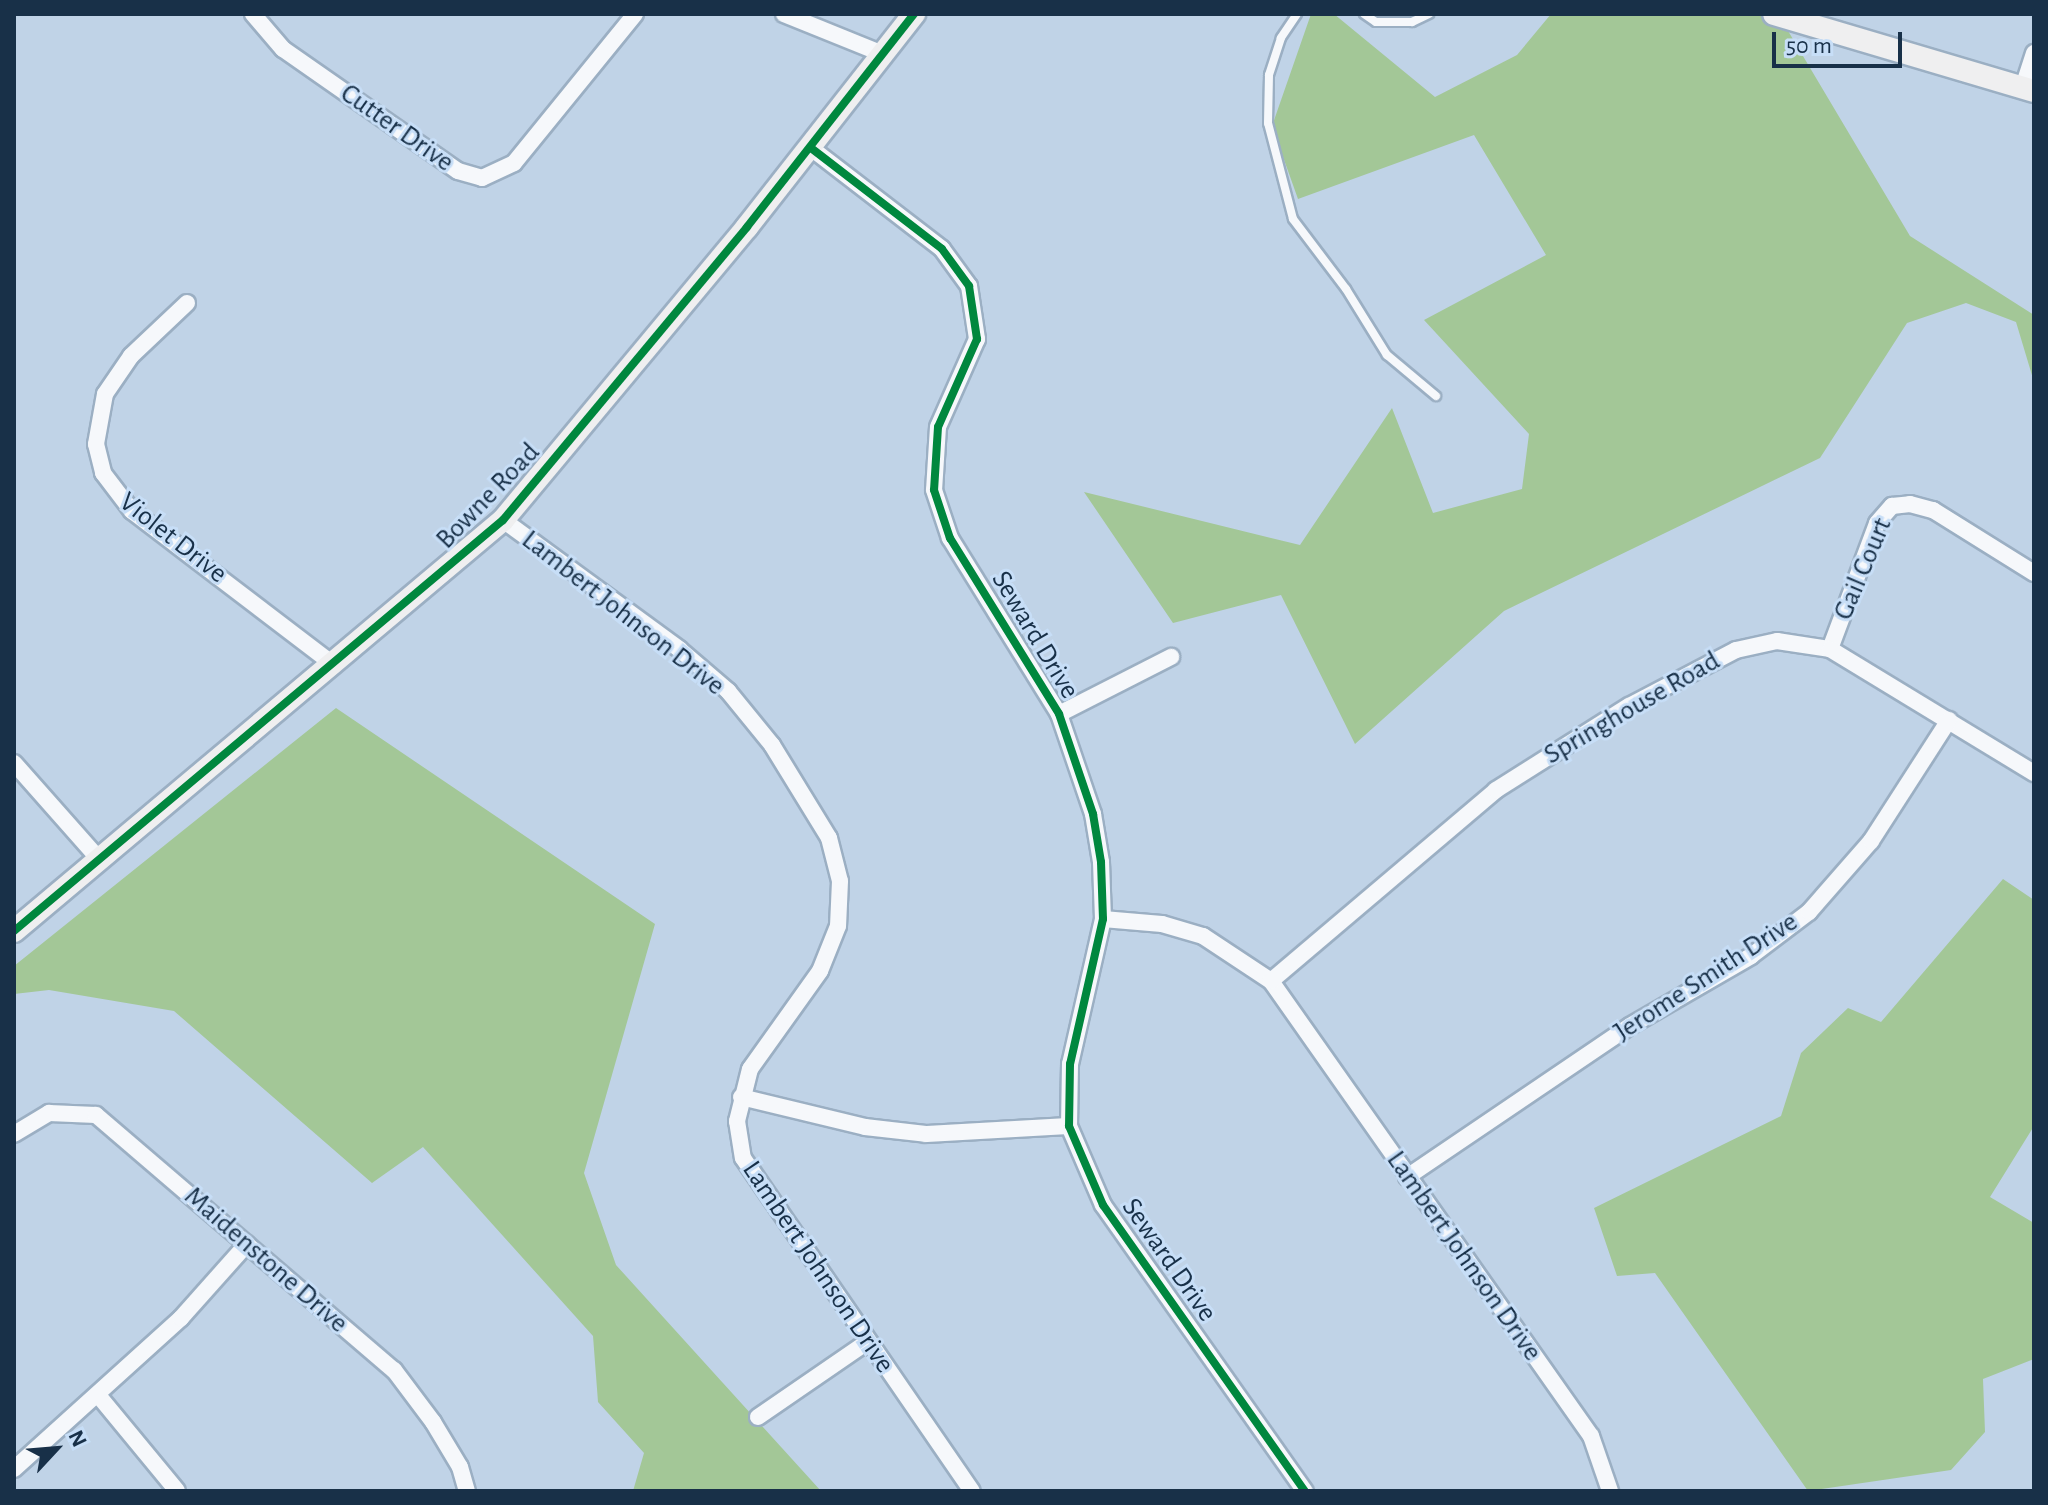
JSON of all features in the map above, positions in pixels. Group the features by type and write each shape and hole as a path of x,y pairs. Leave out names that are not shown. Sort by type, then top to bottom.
{"street":[{"name":"Cutter Drive","path":"253,14 283,49 458,171 482,178 514,163 635,14"},
{"path":"784,14 883,54"},
{"name":"Bowne Road","path":"14,931 503,520 811,148 914,14"},
{"path":"1774,14 2028,89 2034,53"},
{"name":"Seward Drive","path":"811,148 942,249 969,286 977,339 938,427 934,490 950,538 1059,714 1093,814 1103,919 1070,1064 1069,1126 1103,1205 1305,1491"},
{"name":"Violet Drive","path":"187,303 131,356 105,394 97,423 103,473 132,511 334,665"},
{"name":"Gail Court","path":"1830,649 1877,523 1892,506 1910,504 1933,510 2034,573"},
{"name":"Lambert Johnson Drive","path":"503,520 679,649 728,691 772,745 829,838 841,899 834,940 820,971 750,1069 737,1121 748,1172 972,1491"},
{"name":"Springhouse Road","path":"1271,981 1432,839 1565,743 1736,650 1777,641 1830,649 2034,773"},
{"path":"1059,714 1171,657"},
{"name":"Jerome Smith Drive","path":"1407,1177 1630,1026 1751,956 1809,912 1871,841 1949,720"},
{"path":"14,763 98,858"},
{"name":"Lambert Johnson Drive","path":"1103,919 1162,924 1203,936 1271,981 1591,1436 1610,1491"},
{"path":"741,1097 865,1127 926,1134 1069,1126"},
{"name":"Maidenstone Drive","path":"14,1134 49,1113 96,1115 394,1370 440,1433 460,1467 467,1491"},
{"path":"14,1469 181,1318 247,1244"},
{"path":"758,1417 867,1342"},
{"path":"98,1395 177,1491"}],"lane":[{"path":"1297,14 1281,38 1269,75 1268,123 1293,219 1346,289 1387,355 1436,396"},
{"path":"1364,14 1376,22 1412,22 1429,14"}],"green space":[{"path":"1311,14 1334,14 1435,97 1517,55 1551,14 1778,14 1910,236 2034,315 2034,382 2016,322 1966,303 1907,323 1820,458 1504,611 1355,744 1281,595 1173,623 1084,492 1300,545 1392,408 1433,513 1522,489 1529,434 1424,320 1546,255 1474,135 1298,199 1272,126"},
{"path":"336,708 655,924 584,1173 616,1265 821,1491 633,1491 644,1453 598,1402 593,1336 423,1147 372,1183 174,1011 49,990 14,994 14,966"},
{"path":"2003,879 2034,900 2034,1126 1990,1197 2034,1223 2034,1359 1983,1379 1985,1432 1951,1470 1808,1491 1655,1273 1617,1276 1594,1208 1781,1116 1801,1053 1848,1008 1881,1022"}],"cycle path":[{"path":"14,931 503,520 747,227 914,14"},
{"path":"811,148 942,249 969,286 977,339 938,427 934,490 950,538 1059,714 1093,814 1101,862 1103,919 1070,1064 1069,1126 1103,1205 1305,1491"}]}
